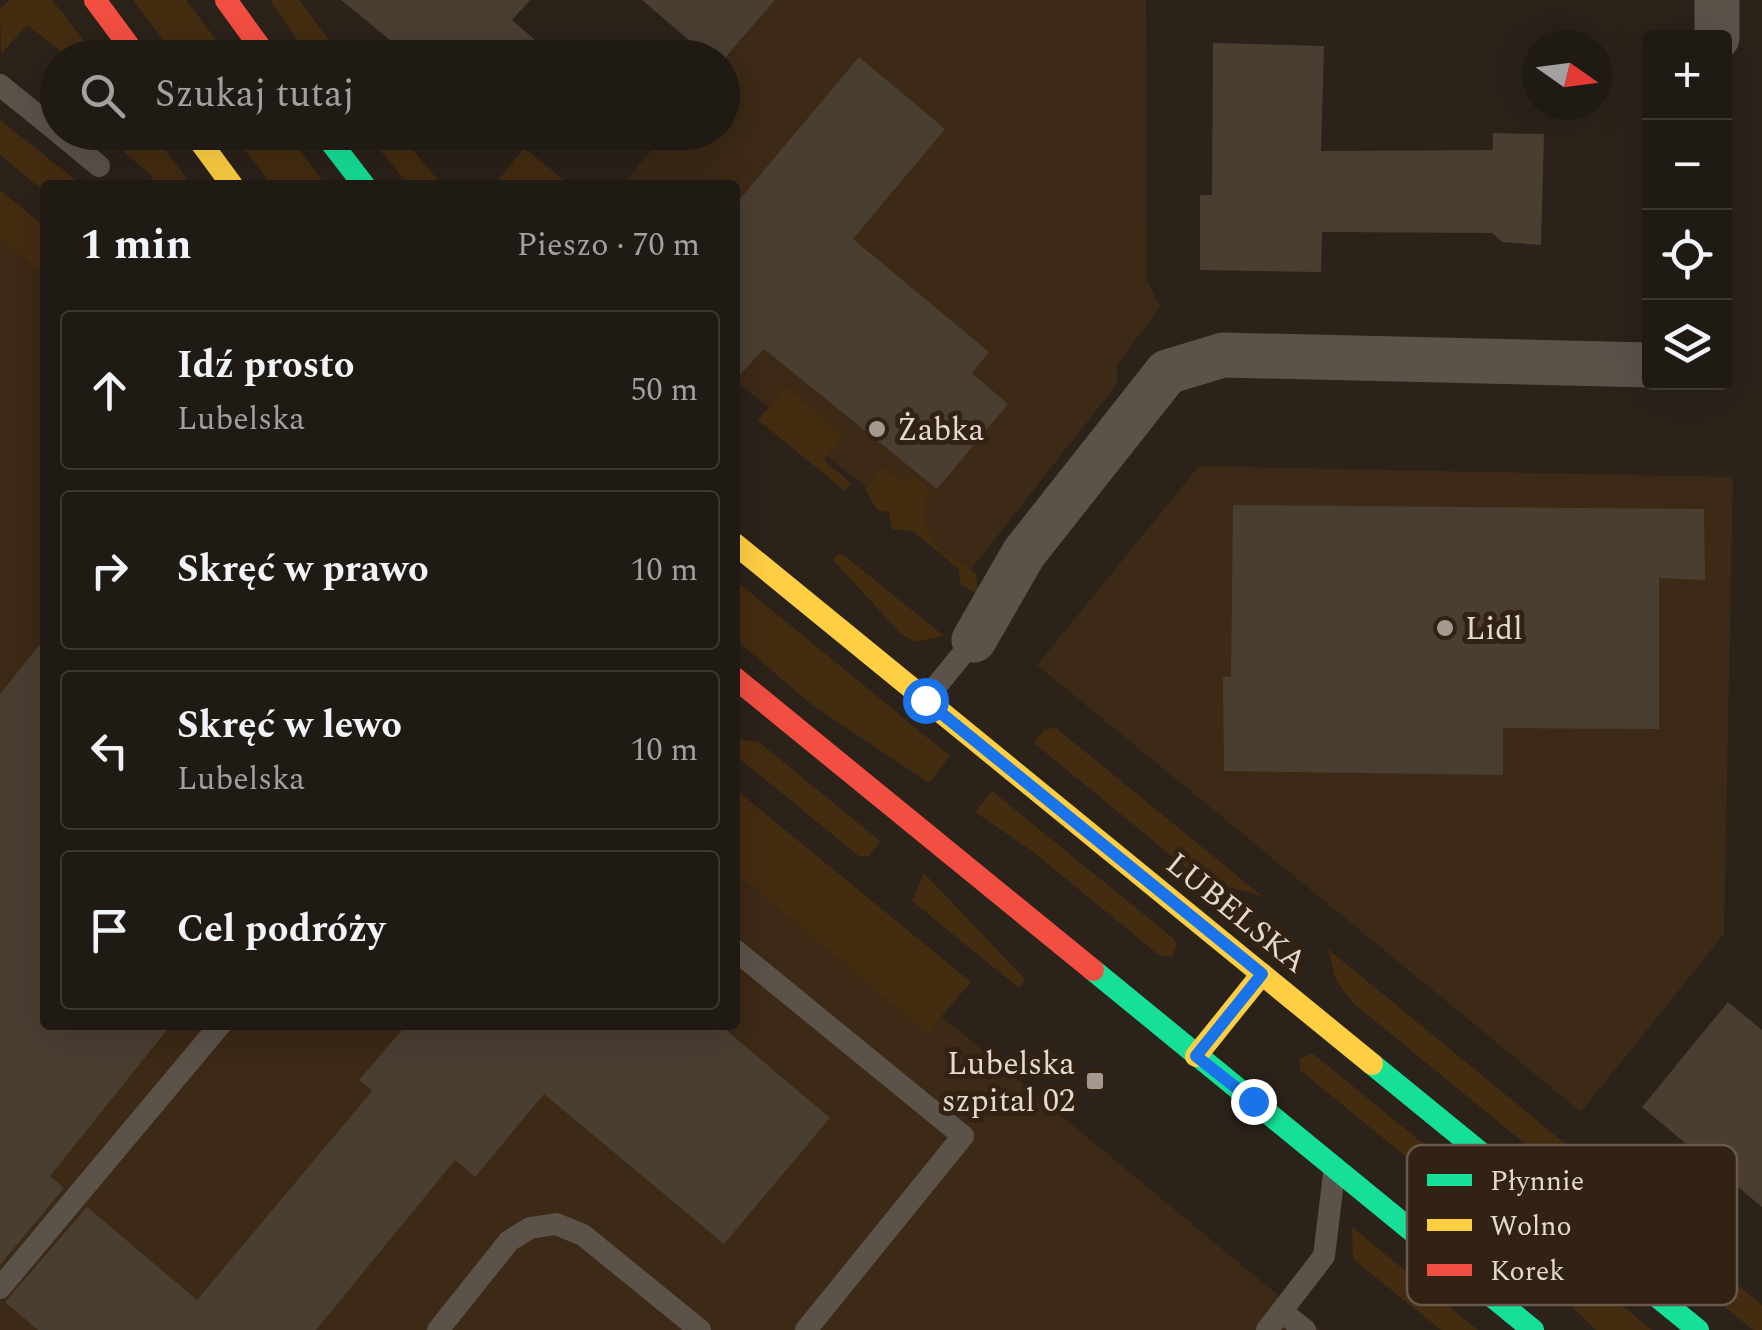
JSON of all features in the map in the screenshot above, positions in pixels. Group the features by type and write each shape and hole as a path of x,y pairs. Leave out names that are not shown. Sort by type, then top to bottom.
{"main road":[{"path":"95,0 125,40"},
{"path":"226,0 255,40"},
{"path":"206,150 228,180"},
{"path":"337,150 360,180"},
{"name":"LUBELSKA","path":"740,548 1471,1145"},
{"path":"740,682 1407,1228"},
{"path":"1196,1056 1262,974"},
{"path":"1502,1305 1533,1330"},
{"name":"LUBELSKA","path":"1667,1305 1698,1330"}],"street":[{"path":"1717,0 1717,30"},
{"path":"974,640 1024,554 1167,372 1224,354 1642,365"}],"lane":[{"path":"0,85 40,117"},
{"path":"80,150 100,166"},
{"path":"925,700 974,640"},
{"path":"740,954 963,1136 806,1330"},
{"path":"0,1288 216,1030"},
{"path":"1305,1330 1274,1321 1324,1256 1335,1169"},
{"path":"438,1330 509,1241 530,1228 556,1224 583,1235 700,1330"}],"shaded area":[{"path":"10,0 52,0 84,40 46,40 27,25 1,54 0,9"},
{"path":"133,0 186,0 216,40 163,40"},
{"path":"270,0 299,0 329,40 297,40"},
{"path":"775,0 1146,0 1147,280 1160,307 1117,365 1117,384 969,572 740,384 740,180 627,180 651,150 740,150 740,42"},
{"path":"0,120 76,180 40,180 40,188 0,155"},
{"path":"122,150 165,150 187,180 151,180 153,177"},
{"path":"245,150 299,150 322,180 267,180"},
{"path":"380,150 413,150 438,180 405,180"},
{"path":"526,150 564,180 498,180"},
{"path":"0,190 40,223 40,272 0,239"},
{"path":"0,239 40,272 40,1030 740,1030 740,849 1320,1330 0,1330"},
{"path":"786,387 843,435 824,460 851,483 845,491 758,420"},
{"path":"1199,466 1733,477 1724,934 1581,1112 1037,665"},
{"path":"883,467 903,484 912,474 930,490 925,508 928,533 944,551 976,574 978,595 960,584 959,569 914,532 892,529 889,512 877,510 865,489"},
{"path":"838,554 944,636 916,642 901,634 833,560"},
{"path":"740,584 950,756 929,783 812,705 740,643"},
{"path":"1056,728 1262,896 1201,880 1034,743 1045,729"},
{"path":"740,740 759,742 880,841 869,856 860,857 740,759"},
{"path":"992,791 1173,938 1177,946 1172,956 1160,956 1032,851 975,812"},
{"path":"740,793 971,982 927,1033 740,875"},
{"path":"924,873 1025,979 1019,988 912,901"},
{"path":"1328,949 1567,1145 1527,1145 1353,1003 1336,981"},
{"path":"1312,1053 1425,1145 1407,1145 1407,1158 1300,1070 1300,1059"},
{"path":"1352,1227 1407,1272 1407,1303 1353,1259"},
{"path":"1737,1284 1762,1305 1762,1330 1753,1330 1722,1305 1737,1305"},
{"path":"1410,1305 1447,1305 1478,1330 1441,1330"},
{"path":"1571,1305 1621,1305 1652,1330 1596,1330"}],"building":[{"path":"341,0 530,0 512,20 535,40 390,40"},
{"path":"642,0 775,0 740,41 689,40"},
{"path":"1213,43 1324,46 1321,151 1493,150 1493,133 1544,134 1541,245 1502,242 1492,233 1322,232 1321,272 1200,270 1200,195 1212,195"},
{"path":"859,57 945,129 853,239 989,352 972,373 1008,404 937,489 764,349 740,375 740,199"},
{"name":"Lidl","path":"1233,505 1704,509 1705,580 1659,578 1659,729 1503,728 1503,775 1224,771 1223,677 1231,677"},
{"path":"40,644 40,1030 167,1030 50,1176 64,1188 0,1265 0,694"},
{"path":"1728,1002 1762,1030 1762,1207 1737,1186 1737,1145 1688,1145 1642,1107"},
{"path":"402,1030 726,1030 830,1118 724,1244 544,1094 475,1177 455,1160 316,1330 38,1330 5,1302 87,1207 197,1300 372,1091 359,1080"}],"traffic: fast":[{"path":"337,150 360,180"},
{"path":"1093,970 1407,1227"},
{"path":"1372,1064 1471,1145"},
{"path":"1502,1305 1533,1330"},
{"path":"1667,1305 1698,1330"}],"traffic: slow":[{"path":"206,150 228,180"},
{"path":"740,548 1372,1064"},
{"path":"1196,1056 1262,974"}],"traffic: jam":[{"path":"95,0 125,40"},
{"path":"226,0 255,40"},
{"path":"740,682 1093,970"}],"place":[{"name":"Żabka","path":"877,429"},
{"name":"Lidl","path":"1445,628"},
{"name":"Lubelska szpital 02","path":"1095,1081"}],"route":[{"path":"925,700 1262,974 1196,1056 1253,1101"}]}
